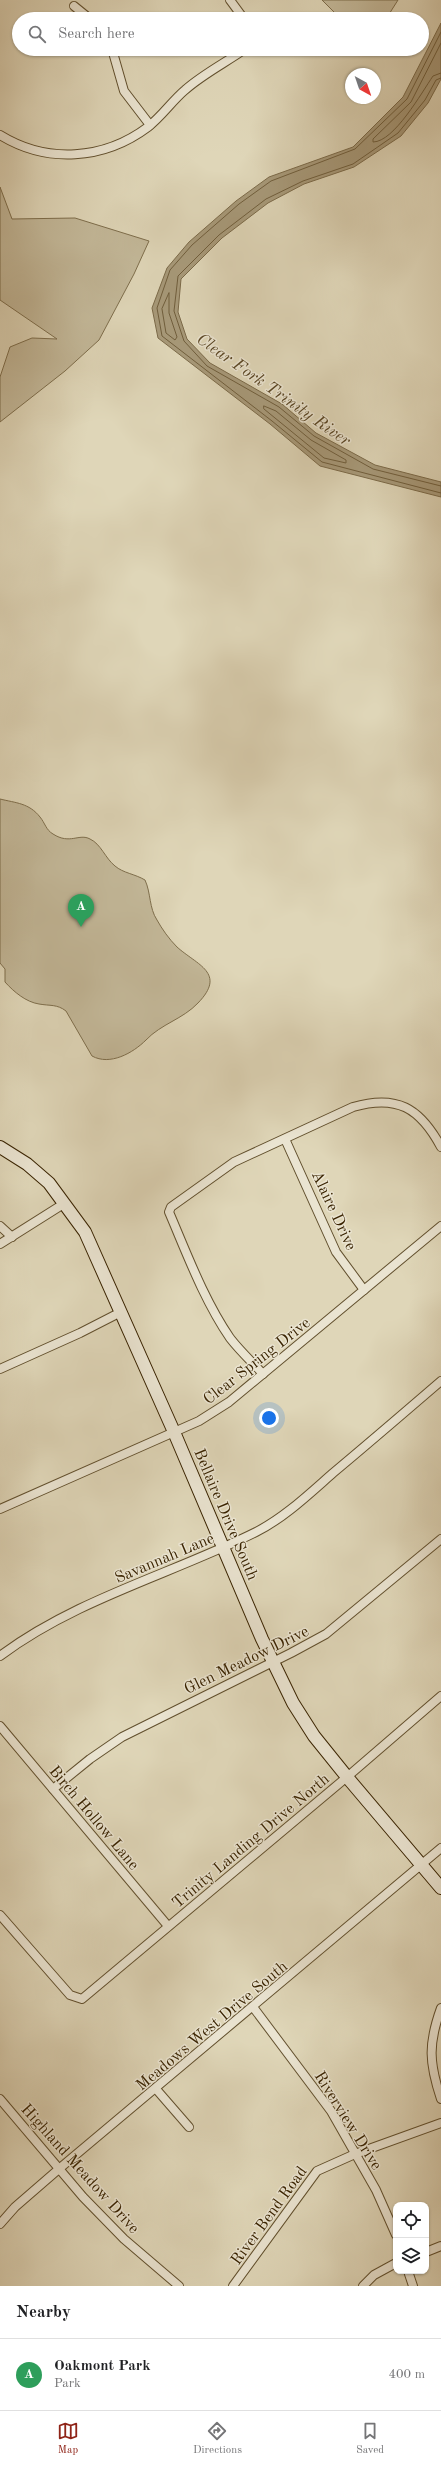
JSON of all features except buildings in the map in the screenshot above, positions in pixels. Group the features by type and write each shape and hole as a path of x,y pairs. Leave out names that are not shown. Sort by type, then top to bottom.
{"street":[{"path":"230,0 239,12"},
{"path":"74,6 81,12"},
{"path":"114,56 124,91 150,125"},
{"path":"0,135 42,152 74,155 115,146 129,140 150,125 184,90 235,56"},
{"path":"263,1374 232,1340 221,1323 192,1267 169,1212 173,1204 234,1162 353,1107 384,1101 402,1105 413,1111 432,1131 441,1147"},
{"name":"Alaire Drive","path":"285,1139 336,1252 364,1290"},
{"name":"Bellaire Drive South","path":"0,1147 27,1164 49,1183 85,1232 174,1432 273,1662 293,1703 314,1736 421,1866 441,1888"},
{"path":"0,1244 12,1238 65,1203"},
{"path":"0,1226 12,1238"},
{"name":"Clear Spring Drive","path":"0,1509 200,1421 230,1402 441,1226"},
{"path":"0,1369 80,1334 121,1312"},
{"name":"Savannah Lane","path":"0,1656 65,1616 257,1532 299,1502 441,1381"},
{"name":"Glen Meadow Drive","path":"54,1789 90,1759 122,1737 326,1634 441,1539"},
{"name":"Trinity Landing Drive North","path":"0,1915 74,1997 86,1997 441,1696"},
{"name":"Birch Hollow Lane","path":"0,1726 168,1926"},
{"name":"Meadows West Drive South","path":"0,2224 15,2207 60,2168 156,2089 441,1848"},
{"name":"Riverview Drive","path":"253,2007 331,2111 376,2190 393,2228"},
{"path":"441,2008 433,2029 431,2058 432,2071 441,2099"},
{"path":"156,2089 190,2127"},
{"name":"Highland Meadow Drive","path":"0,2099 84,2197 124,2239 179,2286"},
{"name":"River Bend Road","path":"232,2286 310,2178 326,2165 441,2123"},
{"path":"429,2251 441,2246"},
{"path":"363,2286 374,2275 393,2265"},
{"path":"409,2274 413,2286"}],"shaded area":[{"path":"322,0 398,0 390,12 334,12"},
{"path":"0,187 12,219 75,218 149,241 134,274 99,340 65,371 0,422 0,377 10,347 32,338 57,339 0,300"},
{"path":"0,799 27,806 36,812 53,834 59,837 69,839 82,837 94,841 115,866 145,880 154,915 163,930 177,947 206,970 210,984 206,993 198,1003 192,1009 152,1034 141,1045 121,1057 106,1060 92,1056 66,1011 56,1006 29,1001 16,993 5,982 5,969 0,963"}],"water":[{"path":"441,23 441,79 428,103 401,136 354,167 304,184 268,203 222,238 181,279 178,312 187,339 210,363 282,404 316,433 375,465 441,482 441,497 320,466 270,424 158,338 152,308 167,268 189,242 236,201 269,177 353,147 403,97 424,56 429,56 429,46"}],"place":[{"name":"Oakmont Park","path":"81,927"}],"water label":[{"name":"Clear Fork Trinity River","path":"274,389"}]}
